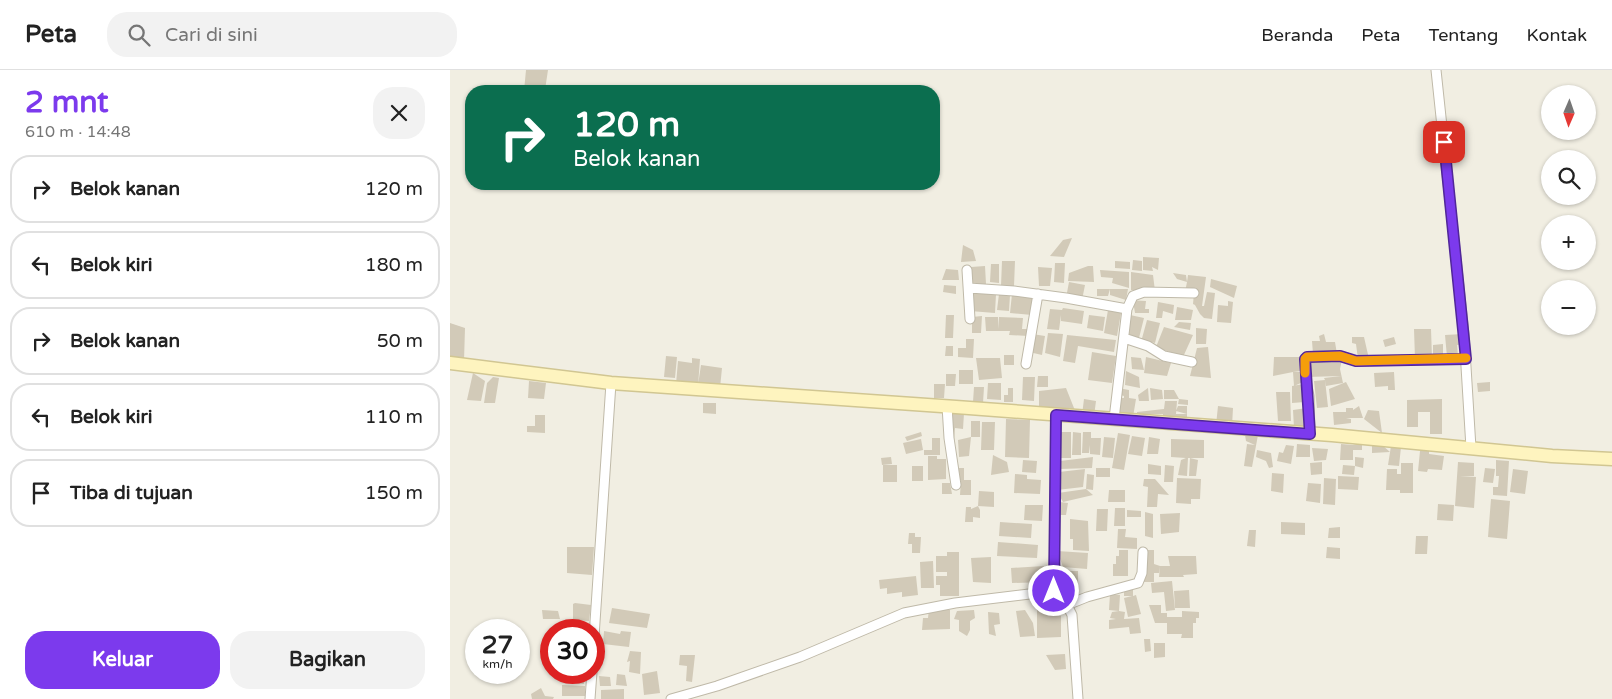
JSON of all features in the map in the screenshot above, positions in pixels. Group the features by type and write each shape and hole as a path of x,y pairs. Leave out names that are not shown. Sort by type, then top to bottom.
{"street":[{"path":"1436,70 1466,359 1471,448"},
{"path":"967,270 970,319"},
{"path":"969,288 1038,294 1127,309"},
{"path":"1114,419 1127,309 1133,296 1144,292 1194,293"},
{"path":"1026,364 1038,294"},
{"path":"1124,338 1148,346 1164,356 1192,362"},
{"path":"1310,434 1309,396 1305,359 1307,357 1340,356 1356,361 1466,359"},
{"path":"450,363 610,383 947,406 1310,434 1552,456 1612,459"},
{"path":"595,619 610,383"},
{"path":"947,406 949,438 956,485"},
{"path":"1056,415 1054,591 1067,604 1072,615 1078,699"},
{"path":"1067,604 1138,583 1142,573 1143,552"},
{"path":"670,699 717,686 800,657 904,613 955,603 1054,591"},
{"path":"590,699 591,684"}],"building":[{"path":"526,70 548,70 546,85 525,85"},
{"path":"1072,238 1064,257 1050,256 1063,240"},
{"path":"963,245 973,250 976,261 961,262"},
{"path":"1143,257 1159,258 1158,270 1152,267 1153,271 1143,270"},
{"path":"1133,260 1142,261 1142,271 1132,270"},
{"path":"1002,261 1015,261 1014,286 1001,286"},
{"path":"1115,261 1130,262 1130,269 1115,268"},
{"path":"1055,263 1065,263 1064,283 1054,282"},
{"path":"991,264 999,264 999,283 990,282"},
{"path":"985,266 986,284 973,285 971,267"},
{"path":"1093,266 1094,282 1068,281 1069,273"},
{"path":"1038,267 1052,268 1050,286 1039,286"},
{"path":"946,269 958,270 959,280 942,280"},
{"path":"1100,270 1129,272 1129,288 1112,283 1113,278 1101,277"},
{"path":"1131,272 1153,275 1155,291 1131,290"},
{"path":"1173,273 1186,275 1187,282 1177,279"},
{"path":"1188,275 1206,277 1202,306 1204,306 1207,292 1215,293 1212,319 1204,318 1193,304 1194,293 1185,292"},
{"path":"1211,279 1237,286 1234,298 1210,287"},
{"path":"1069,282 1085,285 1082,300 1066,298"},
{"path":"944,285 956,286 956,294 943,292"},
{"path":"1097,289 1110,289 1108,296 1097,296"},
{"path":"1110,289 1128,289 1126,300 1110,295"},
{"path":"972,291 977,291 977,294 996,294 995,313 970,311"},
{"path":"999,294 1010,295 1009,311 997,310"},
{"path":"1012,294 1034,296 1032,315 1010,313"},
{"path":"1128,300 1146,301 1145,309 1149,309 1149,313 1135,313 1134,307 1128,306"},
{"path":"1228,301 1233,302 1231,323 1217,322 1218,305 1228,306"},
{"path":"1158,302 1174,305 1173,314 1163,311 1162,318 1156,318"},
{"path":"1177,307 1193,310 1191,320 1175,320"},
{"path":"1063,308 1084,311 1082,324 1061,321 1061,315 1059,330 1047,329 1050,309 1062,310"},
{"path":"1108,310 1121,313 1117,336 1104,333"},
{"path":"946,315 954,315 953,338 945,338"},
{"path":"1089,315 1105,317 1103,331 1087,328"},
{"path":"1130,315 1144,318 1139,338 1129,335"},
{"path":"982,316 981,333 972,333 972,317"},
{"path":"985,317 998,317 998,329 999,317 1023,318 1022,329 1028,329 1028,336 1009,335 1010,331 986,331"},
{"path":"1147,320 1160,323 1155,343 1141,342"},
{"path":"1179,322 1191,323 1190,330 1174,327"},
{"path":"450,323 465,328 464,361 450,359"},
{"path":"1164,327 1193,335 1183,357 1156,347"},
{"path":"1196,328 1207,329 1206,344 1196,344"},
{"path":"1414,329 1431,329 1432,358 1415,359"},
{"path":"1048,333 1063,334 1060,357 1045,353"},
{"path":"1032,334 1045,336 1042,355 1029,352"},
{"path":"1324,334 1326,342 1335,342 1337,354 1313,354 1312,341 1320,341 1319,336"},
{"path":"1463,334 1464,344 1457,345 1458,356 1447,357 1445,335"},
{"path":"1067,335 1116,340 1114,352 1078,346 1075,363 1063,361"},
{"path":"1352,337 1364,337 1369,359 1358,359 1356,344 1352,343"},
{"path":"1394,337 1396,344 1385,347 1383,340"},
{"path":"966,339 974,339 973,358 958,357 958,348 966,348"},
{"path":"1443,344 1443,357 1433,357 1433,345"},
{"path":"946,346 953,346 953,356 945,356"},
{"path":"1208,347 1211,378 1190,376 1197,348"},
{"path":"1092,352 1116,356 1112,383 1088,380"},
{"path":"1004,355 1014,355 1014,365 1004,365"},
{"path":"666,356 677,357 675,378 664,377"},
{"path":"1131,357 1141,358 1144,370 1132,369"},
{"path":"1146,357 1171,363 1167,376 1144,373"},
{"path":"1274,357 1302,357 1301,371 1273,376"},
{"path":"692,358 700,359 698,386 676,384 678,361 692,363"},
{"path":"976,358 1000,358 1002,378 979,380"},
{"path":"1307,359 1342,359 1340,369 1343,383 1326,386 1324,378 1341,376 1307,377"},
{"path":"701,365 722,368 720,388 698,385"},
{"path":"959,370 973,370 973,384 959,384"},
{"path":"1126,371 1139,377 1140,388 1125,385"},
{"path":"1293,372 1303,372 1303,382 1294,386"},
{"path":"1394,372 1395,390 1388,390 1388,386 1375,387 1374,373"},
{"path":"473,373 485,381 481,401 467,400"},
{"path":"946,374 956,374 955,386 946,386"},
{"path":"1038,376 1048,376 1048,387 1037,387"},
{"path":"493,377 499,378 495,403 484,403 487,383"},
{"path":"1023,377 1035,377 1034,401 1022,400"},
{"path":"1325,380 1328,407 1317,408 1314,381"},
{"path":"529,381 546,383 544,399 528,398"},
{"path":"1346,382 1355,399 1331,406 1329,389"},
{"path":"1490,382 1490,391 1478,392 1477,383"},
{"path":"988,383 1001,383 1001,400 987,399"},
{"path":"934,384 945,384 944,398 934,398"},
{"path":"1304,384 1305,402 1292,403 1292,386"},
{"path":"974,387 984,387 983,403 973,402"},
{"path":"1008,388 1013,388 1013,402 1004,402 1004,395 1008,395"},
{"path":"1066,388 1076,413 1039,409 1039,391"},
{"path":"1118,388 1129,390 1129,398 1136,399 1133,417 1114,418 1118,398 1124,398 1124,396 1117,394"},
{"path":"1148,388 1149,401 1139,401 1138,395"},
{"path":"1150,388 1162,390 1163,399 1151,400"},
{"path":"1164,390 1174,390 1179,399 1164,399"},
{"path":"1276,392 1290,392 1291,421 1278,421"},
{"path":"1084,399 1096,401 1094,416 1082,415"},
{"path":"1179,399 1188,400 1188,405 1178,404"},
{"path":"1442,399 1442,434 1430,434 1430,412 1418,412 1418,427 1407,427 1407,400"},
{"path":"1165,401 1177,401 1176,410 1178,406 1187,406 1187,414 1187,423 1163,419 1163,414 1137,414 1137,412 1164,409","holes":["1176,411 1187,414 1176,414"]},
{"path":"703,403 716,403 716,414 703,413"},
{"path":"1218,406 1233,408 1232,426 1216,425"},
{"path":"1359,406 1363,418 1346,418 1351,419 1351,423 1334,425 1333,412 1346,412 1346,408 1353,408 1353,410"},
{"path":"1307,408 1305,415 1307,427 1294,428 1293,410"},
{"path":"1368,410 1379,411 1382,433 1364,419"},
{"path":"952,413 964,413 963,429 955,428 954,440 950,440"},
{"path":"535,415 545,415 545,433 527,432 527,426 535,426"},
{"path":"1006,419 1030,420 1029,458 1005,457"},
{"path":"971,421 980,421 980,437 971,437"},
{"path":"982,422 995,422 994,450 981,450"},
{"path":"921,432 922,436 907,441 905,437"},
{"path":"1058,432 1071,432 1071,458 1055,458"},
{"path":"1073,432 1081,433 1081,455 1072,455"},
{"path":"1083,432 1091,432 1091,438 1101,438 1100,455 1090,454 1090,445 1089,453 1082,453"},
{"path":"1118,433 1130,435 1124,470 1112,468"},
{"path":"1245,435 1258,435 1252,467 1244,466 1247,444 1255,445 1246,441"},
{"path":"1132,436 1145,438 1142,456 1128,454"},
{"path":"971,437 969,456 959,457 958,440"},
{"path":"1104,437 1115,438 1113,458 1102,457"},
{"path":"1149,437 1160,439 1158,454 1147,454"},
{"path":"932,438 940,438 940,455 924,455 924,450 932,450"},
{"path":"921,439 923,450 906,454 903,443"},
{"path":"1171,439 1204,440 1204,458 1188,458 1187,476 1178,475 1181,460 1186,458 1171,457"},
{"path":"1362,443 1362,450 1353,450 1353,460 1340,460 1341,444 1353,445"},
{"path":"1297,444 1310,445 1310,457 1296,457"},
{"path":"1286,445 1294,446 1291,464 1277,461 1279,452 1283,453"},
{"path":"1372,445 1382,445 1390,452 1372,453"},
{"path":"1391,446 1401,447 1399,466 1388,465"},
{"path":"1312,448 1328,449 1326,460 1314,461"},
{"path":"1257,450 1271,453 1273,467 1269,468 1266,461 1256,457"},
{"path":"1420,451 1429,451 1429,454 1444,456 1442,470 1428,469 1427,472 1418,471"},
{"path":"993,455 1007,462 1009,472 991,475"},
{"path":"928,456 946,459 946,479 928,480"},
{"path":"891,457 892,464 882,465 881,458"},
{"path":"1093,457 1092,468 1060,469 1060,461"},
{"path":"1355,457 1364,458 1363,468 1355,466"},
{"path":"1190,458 1198,460 1196,476 1189,476"},
{"path":"1023,460 1037,461 1036,473 1022,472"},
{"path":"1496,460 1509,461 1507,496 1493,495 1493,487 1498,487 1499,476 1496,476"},
{"path":"1322,462 1322,474 1311,475 1310,463"},
{"path":"1458,462 1474,463 1474,476 1460,476 1476,477 1474,508 1455,506"},
{"path":"1401,463 1413,463 1413,493 1400,493 1400,490 1386,490 1387,469 1397,469 1397,474 1401,474"},
{"path":"1148,464 1161,466 1161,475 1148,474"},
{"path":"883,465 897,465 897,482 883,482"},
{"path":"1165,465 1174,466 1173,482 1164,482"},
{"path":"1343,465 1355,466 1354,475 1342,474"},
{"path":"912,466 923,466 923,481 912,481"},
{"path":"951,468 964,468 964,480 971,480 971,495 960,495 961,480 950,479"},
{"path":"1096,468 1110,468 1110,477 1096,477"},
{"path":"1485,468 1495,469 1493,483 1483,482"},
{"path":"1085,469 1083,487 1057,490 1059,472"},
{"path":"1513,469 1528,471 1525,494 1510,492"},
{"path":"1272,473 1284,474 1283,493 1271,491"},
{"path":"1015,474 1027,475 1027,479 1041,480 1040,494 1014,493"},
{"path":"1087,474 1094,475 1093,490 1086,489"},
{"path":"1338,476 1359,477 1358,490 1338,489"},
{"path":"1177,478 1201,479 1200,499 1191,499 1191,504 1176,503"},
{"path":"1324,478 1336,479 1335,505 1323,504"},
{"path":"1144,479 1155,479 1169,495 1158,494 1157,507 1147,507 1148,487 1143,486"},
{"path":"942,483 950,483 952,494 942,494"},
{"path":"1308,483 1321,484 1320,503 1306,501"},
{"path":"1086,489 1093,495 1063,502 1058,493"},
{"path":"1109,490 1125,490 1125,502 1108,502"},
{"path":"979,491 994,492 994,507 978,506"},
{"path":"1491,499 1510,501 1507,539 1488,537"},
{"path":"1060,502 1068,503 1066,515 1059,515"},
{"path":"1438,504 1454,505 1453,521 1437,520"},
{"path":"1025,505 1043,505 1042,521 1024,520"},
{"path":"978,506 980,518 973,517 973,522 965,522 966,507 971,507 971,509"},
{"path":"1115,508 1125,508 1125,526 1114,526"},
{"path":"1097,509 1108,509 1107,531 1096,531"},
{"path":"1127,510 1141,511 1141,517 1127,517"},
{"path":"1145,512 1153,514 1153,538 1145,536"},
{"path":"1180,513 1179,532 1161,534 1160,514"},
{"path":"1070,519 1088,521 1089,551 1073,550 1073,539 1070,539"},
{"path":"1000,522 1032,524 1031,538 999,536"},
{"path":"1281,522 1305,523 1305,535 1281,534"},
{"path":"1340,527 1340,538 1328,538 1329,528"},
{"path":"1118,529 1126,529 1125,537 1137,538 1137,549 1117,548"},
{"path":"1249,530 1256,530 1255,547 1247,546"},
{"path":"909,533 915,533 915,537 921,537 920,553 912,553 912,544 908,544"},
{"path":"1416,536 1428,536 1427,554 1415,554"},
{"path":"998,542 1038,545 1037,558 997,556"},
{"path":"567,547 594,547 592,575 567,573"},
{"path":"1327,547 1340,548 1340,559 1326,558"},
{"path":"1119,550 1128,550 1128,576 1113,576 1113,564 1116,564 1116,556 1119,556"},
{"path":"1142,550 1154,550 1154,564 1160,566 1159,573 1154,573 1154,582 1141,582"},
{"path":"1057,551 1088,553 1087,569 1063,567"},
{"path":"947,552 959,552 959,596 940,596 940,585 936,585 936,576 947,576 947,572 936,572 936,556 947,556"},
{"path":"1168,556 1196,556 1197,574 1183,575 1184,577 1159,577 1160,566 1170,566"},
{"path":"991,557 991,583 973,582 971,558"},
{"path":"933,561 934,588 921,588 920,562"},
{"path":"1044,566 1045,582 1012,583 1011,568"},
{"path":"1059,571 1078,571 1078,584 1059,584"},
{"path":"916,576 918,595 902,597 902,592 887,594 887,588 880,589 879,580"},
{"path":"1172,581 1175,610 1166,611 1164,592 1152,593 1151,583"},
{"path":"1124,589 1133,589 1133,596 1136,595 1141,614 1128,617 1124,598 1132,596 1124,596"},
{"path":"1189,590 1190,608 1175,608 1174,591"},
{"path":"1110,594 1120,595 1119,611 1109,610"},
{"path":"573,604 591,605 589,619 573,619"},
{"path":"1149,605 1161,605 1161,613 1167,613 1167,617 1182,617 1182,611 1199,612 1199,618 1196,618 1196,623 1193,623 1193,638 1181,638 1182,634 1167,634 1167,623 1155,623"},
{"path":"612,608 650,614 647,628 609,623"},
{"path":"929,609 950,610 950,629 922,630 923,618 928,618"},
{"path":"1037,609 1055,609 1055,616 1061,616 1061,637 1037,638"},
{"path":"542,610 558,611 560,619 543,619"},
{"path":"974,610 975,618 970,621 970,630 967,636 959,631 959,620 954,619 957,611"},
{"path":"1025,610 1033,623 1035,636 1020,637 1016,611"},
{"path":"988,612 999,613 1000,624 994,625 996,636 989,634"},
{"path":"1112,612 1125,612 1124,619 1139,618 1141,633 1130,634 1129,627 1109,629 1109,620 1116,619 1110,618"},
{"path":"605,631 620,634 621,631 631,632 629,647 605,644"},
{"path":"1144,639 1150,639 1151,651 1145,652"},
{"path":"1154,643 1165,643 1165,657 1154,658"},
{"path":"630,651 641,652 640,674 629,672 630,661 627,662"},
{"path":"1065,654 1066,669 1055,670 1046,655"},
{"path":"680,655 695,655 692,682 686,681 687,666 679,665"},
{"path":"657,671 660,693 644,695 642,674"},
{"path":"617,674 625,675 627,686 616,685"},
{"path":"605,677 610,677 611,686 600,686 600,684 605,684"},
{"path":"562,685 585,686 585,696 562,696"},
{"path":"541,688 545,696 554,697 553,699 532,699 531,694"},
{"path":"624,689 624,699 601,699 601,690"}],"slow traffic":[{"path":"1305,373 1305,359 1307,357 1340,356 1356,361 1466,358"}],"route":[{"path":"1054,591 1056,415 1310,434 1309,396 1305,359 1307,357 1340,356 1356,361 1466,359 1444,142"}]}
